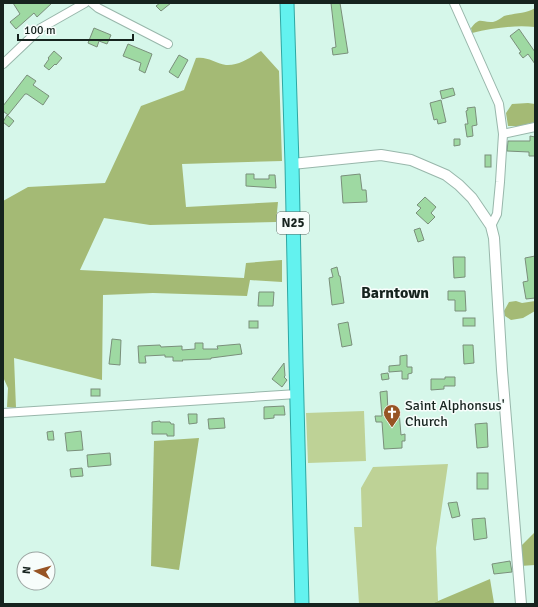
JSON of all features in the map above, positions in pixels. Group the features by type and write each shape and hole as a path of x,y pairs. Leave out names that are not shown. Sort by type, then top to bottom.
{"highway":[{"name":"N25","path":"287,3 302,604"}],"street":[{"path":"3,64 41,28 86,3"},
{"path":"92,3 98,8 168,44"},
{"path":"454,3 499,104 503,134 497,214 491,226"},
{"path":"503,134 535,127"},
{"path":"292,164 381,155 411,160 446,175 459,185 472,198 491,226 494,238 502,370 521,604"},
{"path":"3,413 297,394"}],"green space":[{"path":"535,8 535,27 504,27 472,33 471,28 479,21 493,22 504,16"},
{"path":"261,51 279,71 282,161 182,164 186,207 278,202 276,222 150,225 104,218 80,270 244,278 246,263 282,260 282,282 250,280 247,296 153,293 103,295 102,380 14,358 16,408 7,407 8,388 3,377 3,201 28,187 105,183 141,106 184,90 196,58 204,58 222,64 231,65 245,61"},
{"path":"512,104 535,104 535,122 519,126 508,126 506,113"},
{"path":"516,301 522,303 535,301 535,311 523,318 511,320 505,316 504,311 509,302"},
{"path":"364,411 366,461 308,463 306,413"},
{"path":"199,438 179,570 151,566 154,441"},
{"path":"448,464 436,548 438,601 431,604 359,604 354,527 362,527 361,488 373,467"},
{"path":"535,532 535,565 520,566 520,547"},
{"path":"490,579 494,603 502,604 431,604"}],"building":[{"path":"13,3 52,3 37,17 34,13 16,29 10,22 20,14"},
{"path":"160,3 171,3 161,11 156,6"},
{"path":"331,3 340,3 348,53 333,55 332,48 336,47"},
{"path":"94,28 111,35 107,44 99,41 97,47 88,43"},
{"path":"519,29 535,52 535,64 528,54 523,58 519,53 521,52 510,36"},
{"path":"128,44 152,54 145,73 139,70 141,63 123,56"},
{"path":"54,51 62,58 49,70 44,66"},
{"path":"179,55 188,60 178,78 169,72"},
{"path":"27,75 36,81 33,85 49,96 43,105 25,94 8,115 3,111 3,106"},
{"path":"453,88 455,95 442,99 440,91"},
{"path":"441,100 446,122 438,124 437,119 434,120 430,103"},
{"path":"475,107 477,125 472,126 473,136 467,137 465,124 468,124 466,111 468,110 467,108"},
{"path":"7,115 14,121 9,127 3,122"},
{"path":"530,136 535,137 535,156 529,156 529,152 507,151 508,141 530,141"},
{"path":"454,139 460,139 460,145 454,146"},
{"path":"485,155 491,155 491,167 485,167"},
{"path":"246,174 254,174 254,179 269,179 269,175 275,175 276,188 246,186"},
{"path":"360,174 362,190 366,190 367,202 343,203 341,176"},
{"path":"425,197 436,207 431,213 435,217 428,224 416,213 421,208 417,205"},
{"path":"420,228 424,240 418,242 414,230"},
{"path":"535,256 535,298 526,299 523,282 528,281 525,258"},
{"path":"453,257 465,257 465,277 454,278"},
{"path":"337,267 340,276 344,303 332,305 329,278 333,277 331,269"},
{"path":"448,291 465,291 466,311 455,311 455,300 448,300"},
{"path":"259,292 274,292 273,306 258,306"},
{"path":"463,318 475,318 475,326 463,326"},
{"path":"249,321 258,321 258,328 249,328"},
{"path":"348,322 352,345 342,347 338,324"},
{"path":"112,339 121,340 120,365 109,364"},
{"path":"195,343 203,343 203,349 218,349 217,346 240,344 242,354 211,359 182,360 183,361 173,361 173,357 165,357 165,355 145,356 146,363 139,363 138,346 182,346 182,350 195,349"},
{"path":"463,345 473,345 474,363 464,364"},
{"path":"407,355 407,367 412,367 412,373 408,374 408,379 402,379 402,371 389,372 389,366 400,365 400,356"},
{"path":"284,363 284,377 287,380 282,387 272,379"},
{"path":"388,373 389,379 382,380 381,374"},
{"path":"445,377 455,377 455,386 444,386 444,389 431,390 431,379 445,379"},
{"path":"91,389 100,389 100,396 91,396"},
{"name":"Saint Alphonsus' Church","path":"387,391 388,412 399,411 401,435 405,434 405,441 402,441 402,448 384,449 382,422 376,422 375,416 382,416 380,392"},
{"path":"284,406 285,415 274,415 274,418 264,419 264,407"},
{"path":"188,414 197,414 197,423 189,424"},
{"path":"224,418 225,428 209,429 208,419"},
{"path":"160,421 174,424 174,436 167,436 167,434 152,434 152,422"},
{"path":"487,423 488,447 477,448 475,424"},
{"path":"53,431 54,440 48,440 47,432"},
{"path":"81,431 83,450 67,451 65,433"},
{"path":"110,453 111,465 88,467 87,455"},
{"path":"82,468 83,476 71,477 70,469"},
{"path":"477,473 488,473 488,489 477,489"},
{"path":"457,502 460,516 452,518 448,503"},
{"path":"485,518 487,538 474,540 472,519"},
{"path":"510,561 512,572 494,574 492,564"}],"place":[{"name":"Saint Alphonsus' Church","path":"392,428"}],"district":[{"name":"Barntown","path":"395,293"}]}
